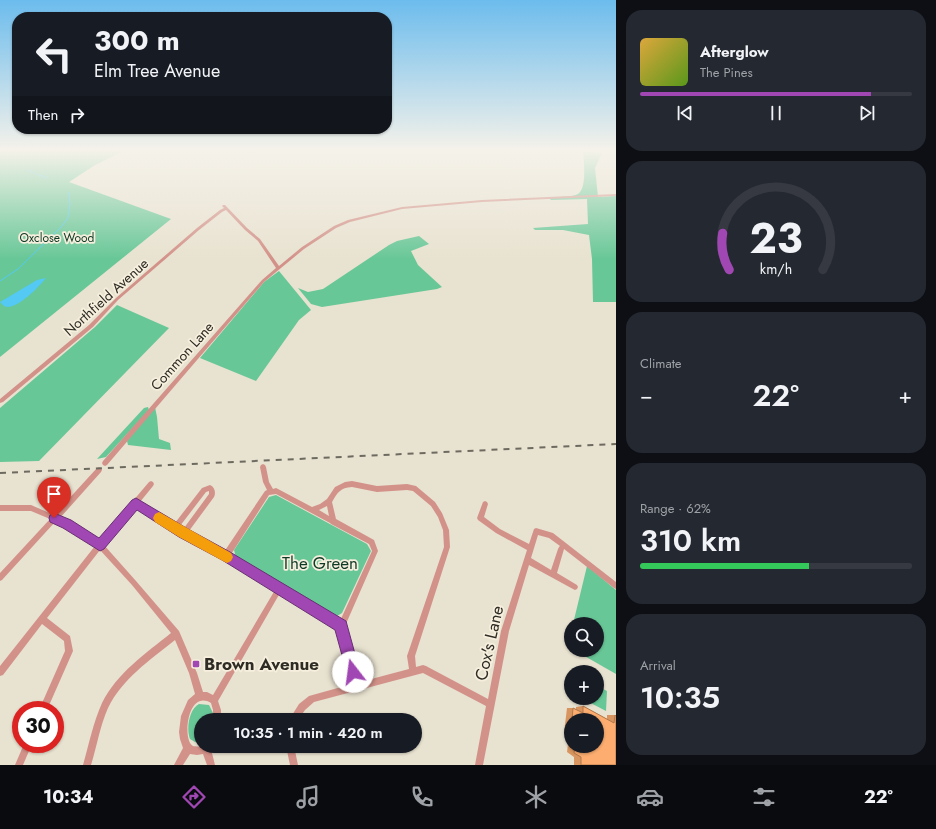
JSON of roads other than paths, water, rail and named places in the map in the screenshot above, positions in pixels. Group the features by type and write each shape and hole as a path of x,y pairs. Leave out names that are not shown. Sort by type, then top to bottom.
{"street":[{"name":"Common Lane","path":"105,463 250,295 278,268 318,237 335,227 349,221 388,211 482,201 616,195"},
{"name":"Northfield Avenue","path":"1,401 90,326 117,299 225,207 259,240 278,268"},
{"path":"263,467 266,482 271,492"},
{"path":"0,578 99,470"},
{"path":"0,672 100,545 151,484"},
{"path":"312,510 329,501 337,489 345,485 352,484 377,489 414,488 433,504 440,515 446,530 447,547 411,656 413,671"},
{"path":"175,528 204,490 210,488 212,495 184,533"},
{"path":"226,556 267,493 276,491 372,542 375,550 341,626 357,687"},
{"path":"329,501 333,522"},
{"path":"136,503 175,528 226,556 341,626"},
{"path":"485,504 480,518 498,531 531,549"},
{"path":"0,508 31,508 67,524 100,545 176,634 193,673 200,696"},
{"name":"Cox's Lane","path":"479,765 505,631 536,531 551,535 616,586"},
{"path":"553,574 561,549"},
{"path":"527,560 575,588"},
{"path":"214,700 279,589"},
{"path":"42,619 67,639 69,651 47,701"},
{"path":"87,765 105,706 113,693 129,672 176,634"},
{"path":"298,713 302,707 312,700 423,669 490,704"},
{"path":"194,751 188,749 183,737 185,720 190,704 200,696 207,696 214,700 217,713"},
{"path":"178,765 188,749"},
{"path":"20,765 25,753"},
{"path":"208,753 211,765"},
{"path":"291,753 294,765"}],"water":[{"path":"46,278 34,291 18,304 7,307 0,302 37,280"}],"waterway":[{"path":"0,281 18,269 61,227 68,218 70,204 69,192"}],"railway":[{"path":"0,473 616,444"}],"place":[{"name":"Brown Avenue","path":"196,664"}],"park label":[{"name":"Oxclose Wood","path":"57,238"},
{"name":"The Green","path":"320,563"}]}
